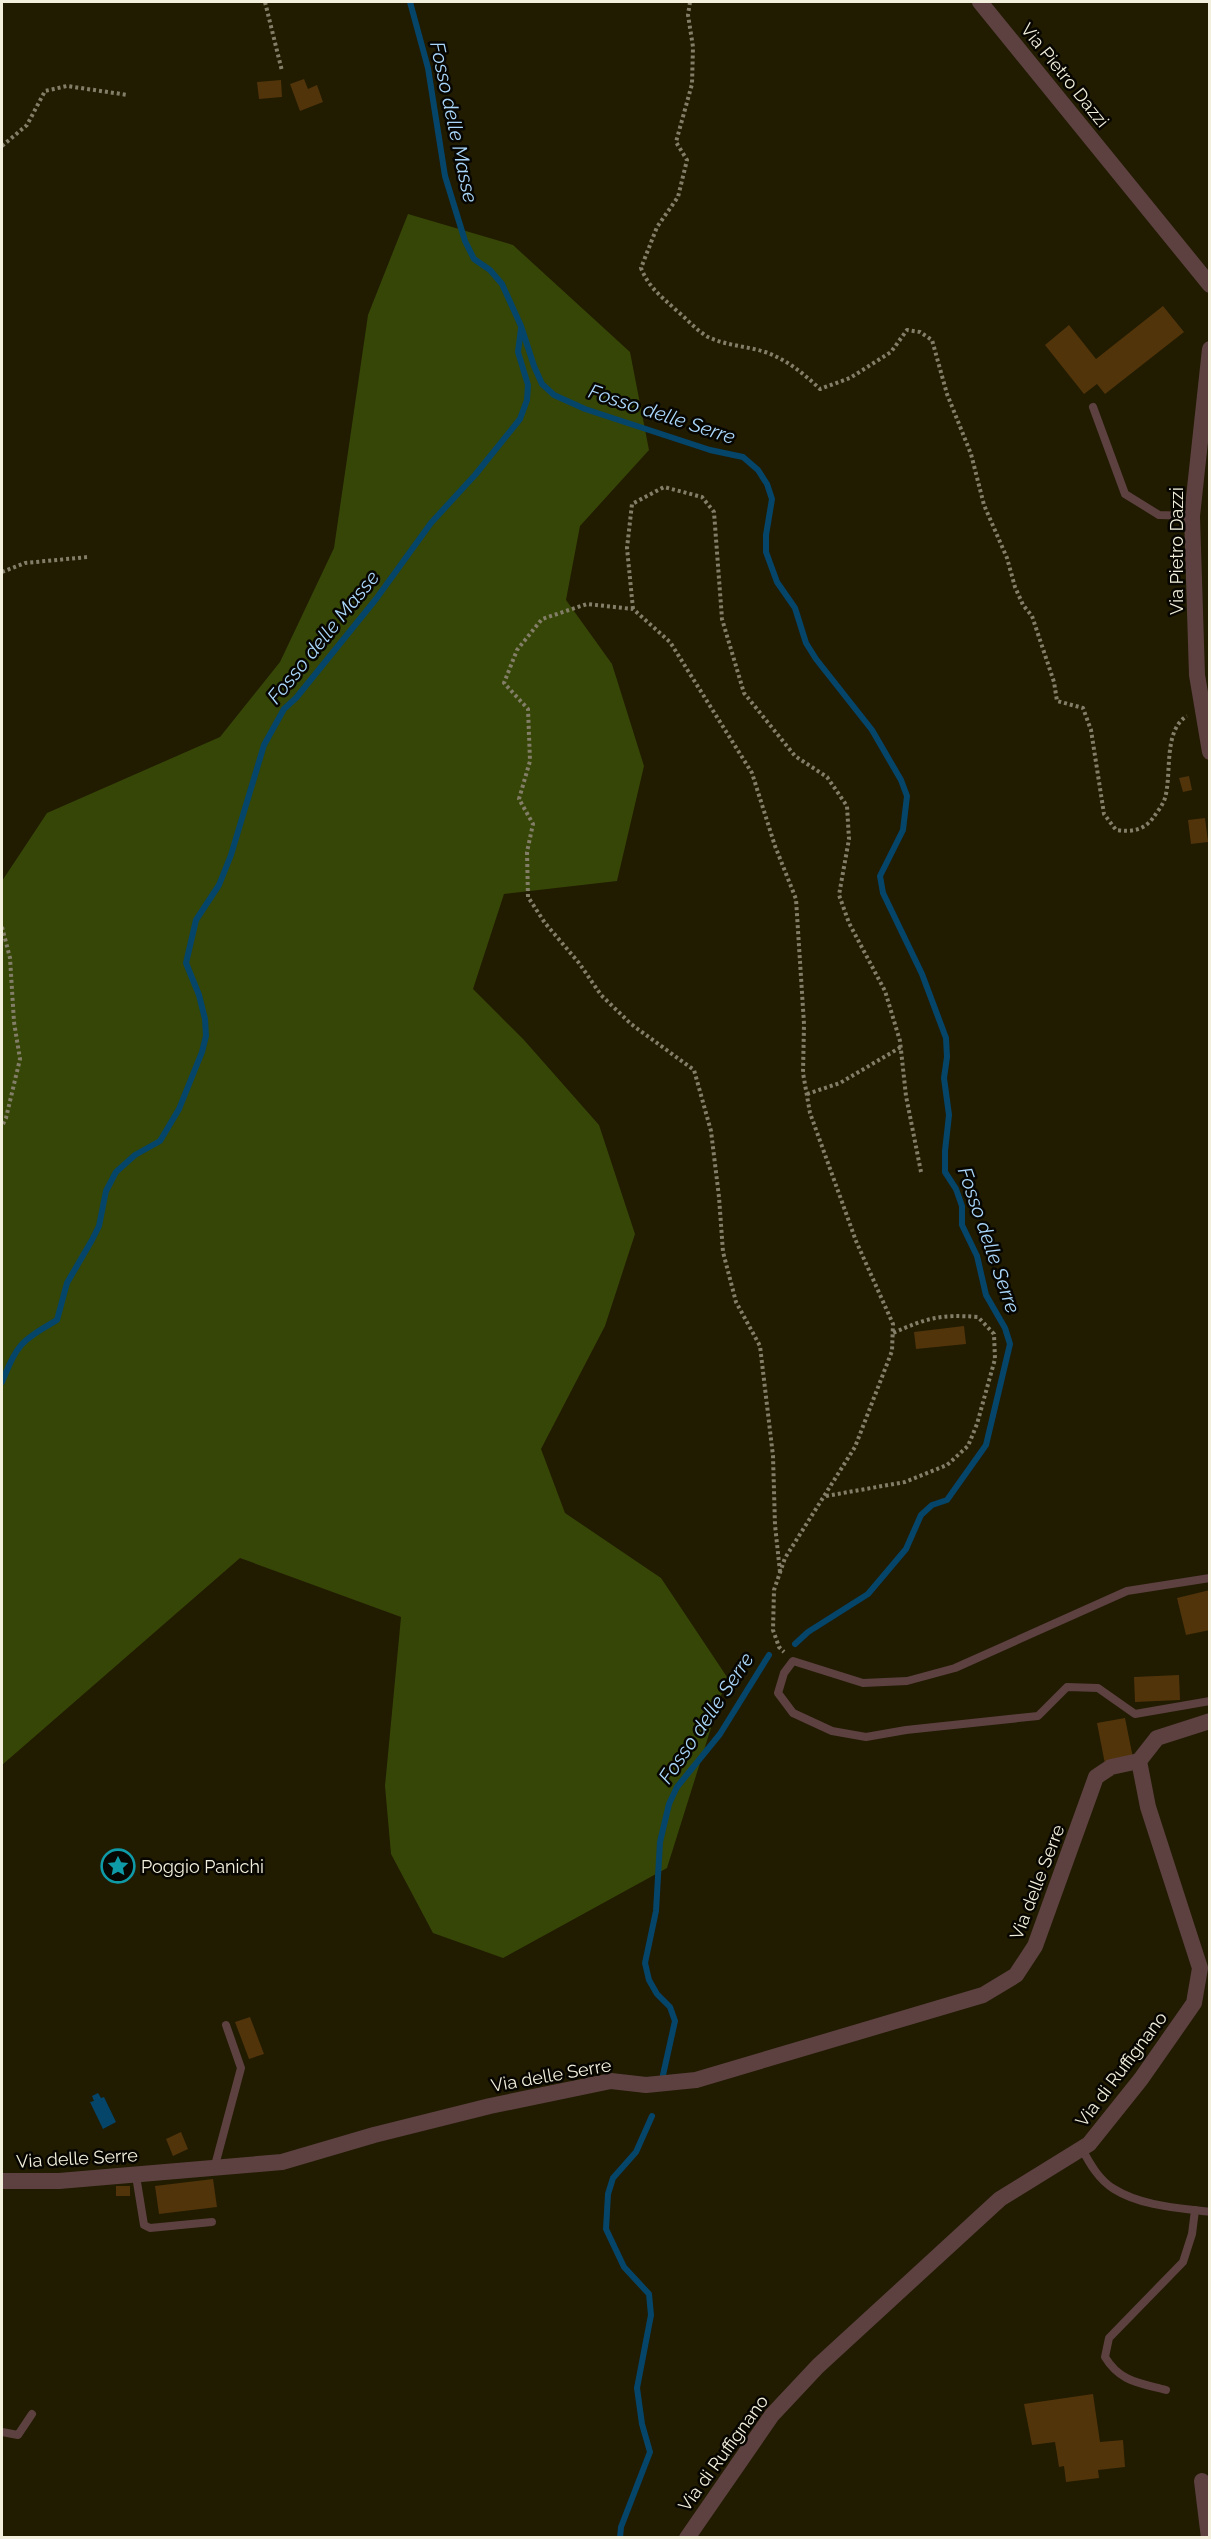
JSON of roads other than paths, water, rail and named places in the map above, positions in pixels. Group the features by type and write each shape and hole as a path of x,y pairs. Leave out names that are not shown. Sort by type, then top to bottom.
{"street":[{"name":"Via Pietro Dazzi","path":"980,2 1209,285"},
{"name":"Via Pietro Dazzi","path":"1209,349 1192,516 1197,675 1209,752"},
{"path":"1140,1761 1157,1738 1209,1721"},
{"name":"Via di Ruffignano","path":"687,2538 771,2415 818,2366 1000,2199 1089,2144 1141,2079 1194,2003 1200,1968 1204,1963 1148,1808 1140,1761"},
{"name":"Via delle Serre","path":"2,2181 59,2181 136,2176 282,2162 374,2135 469,2111 611,2081 646,2085 696,2080 983,1995 1016,1976 1035,1946 1096,1777 1111,1767 1140,1761"},
{"path":"1202,2481 1209,2538"}],"lane":[{"path":"1093,407 1125,494 1159,515 1192,516"},
{"path":"1209,1578 1127,1592 955,1668 907,1681 863,1683 793,1661 784,1673 778,1693 793,1713 832,1731 866,1737 906,1730 1038,1716 1066,1687 1098,1688 1135,1714 1209,1701"},
{"path":"214,2169 241,2068 226,2025"},
{"path":"1082,2149 1094,2171 1113,2189 1134,2198 1209,2212"},
{"path":"136,2176 144,2225 150,2229 212,2222"},
{"path":"1166,2390 1124,2378 1112,2369 1105,2357 1109,2338 1183,2262 1192,2234 1195,2210"},
{"path":"2,2432 18,2435 32,2414"}],"water":[{"path":"98,2093 101,2098 104,2097 116,2122 103,2129 90,2102 94,2101 92,2096"}],"waterway":[{"name":"Fosso delle Serre","path":"410,2 428,68 445,176 465,241 474,259 490,270 502,284 521,326 542,384 554,395 585,409 710,450 743,457 758,470 767,484 772,499 766,535 766,552 777,582 795,608 806,643 872,730 901,780 907,796 903,830 880,876 883,893 922,974 946,1038 947,1057 944,1078 949,1115 945,1172 956,1189 962,1206 962,1225 977,1256 986,1295 1005,1328 1010,1344 986,1445 947,1500 932,1505 921,1515 906,1549 868,1594 808,1632 795,1644"},
{"name":"Fosso delle Masse","path":"2,1382 12,1359 22,1345 35,1333 57,1320 67,1283 99,1226 106,1191 116,1172 135,1155 160,1141 179,1109 206,1036 205,1019 199,995 186,963 196,920 219,885 231,855 264,745 284,709 296,698 376,599 431,523 475,475 520,419 527,400 528,385 518,352 521,329"},
{"name":"Fosso delle Serre","path":"663,2075 675,2021 670,2007 657,1994 649,1980 645,1963 656,1911 660,1842 669,1804 677,1787 720,1734 769,1655"},
{"name":"Fosso delle Serre","path":"620,2538 621,2527 650,2452 642,2424 637,2388 651,2315 649,2294 624,2267 606,2229 608,2194 613,2178 636,2152 652,2116"}],"place":[{"name":"Poggio Panichi","path":"118,1866"}]}
